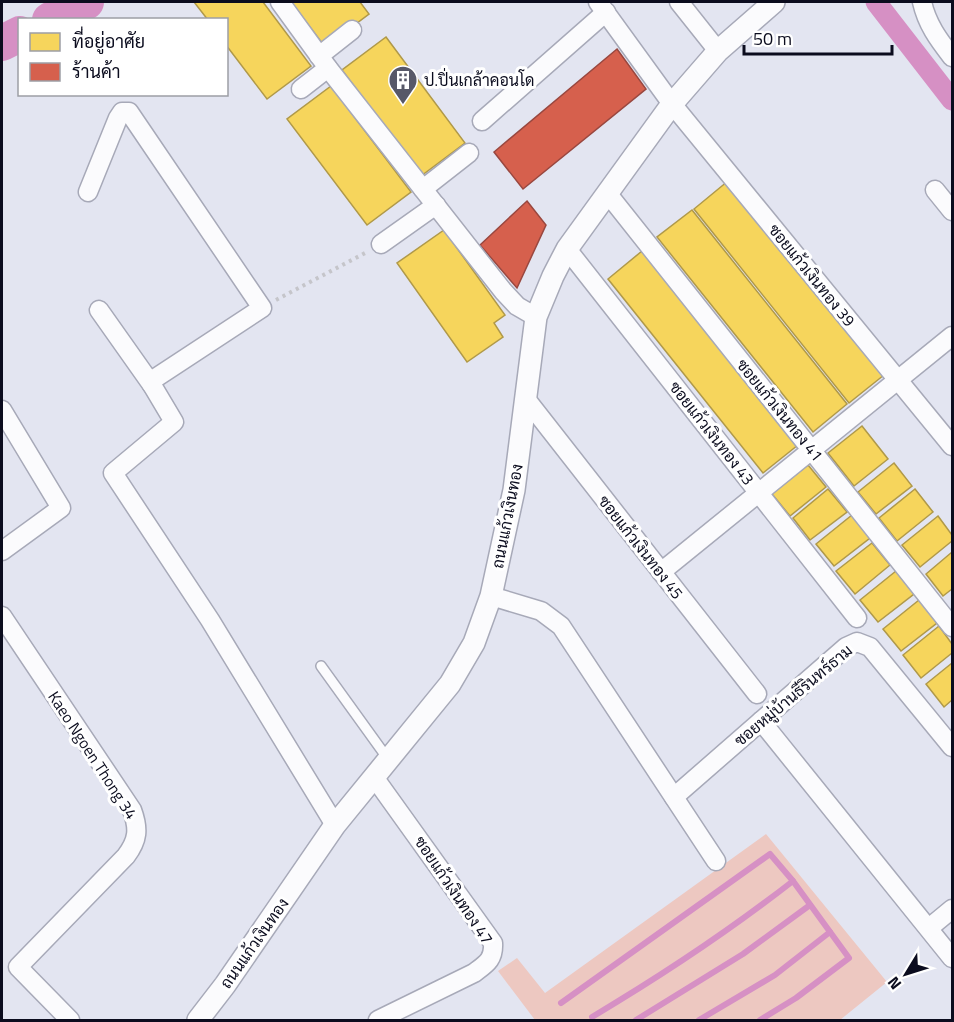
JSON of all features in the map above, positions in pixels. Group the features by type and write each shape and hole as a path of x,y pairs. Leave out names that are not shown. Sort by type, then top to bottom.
{"street":[{"path":"280,2 423,189 517,306 536,317"},
{"path":"679,2 718,51"},
{"name":"ถนนแก้วเงินทอง","path":"198,1020 225,985 335,825 450,684 474,643 492,596 514,490 536,317 567,249 672,104 718,51 774,2"},
{"path":"922,2 930,28 952,57"},
{"path":"482,121 602,7"},
{"name":"ซอยแก้วเงินทอง 39","path":"602,7 672,104 952,446"},
{"path":"301,89 352,30"},
{"path":"88,192 118,118 122,112 129,112 262,308 154,379 152,385"},
{"path":"423,189 469,153"},
{"path":"935,190 952,211"},
{"name":"ซอยแก้วเงินทอง 41","path":"608,194 952,627"},
{"path":"381,244 436,205"},
{"name":"ซอยแก้วเงินทอง 43","path":"567,249 857,618"},
{"path":"99,310 152,385 174,422 113,472 210,620 335,825"},
{"path":"661,572 952,336"},
{"name":"ซอยแก้วเงินทอง 45","path":"526,399 757,694"},
{"path":"2,410 62,508 2,551"},
{"path":"492,596 540,611 561,626 716,861"},
{"name":"Kaeo Ngoen Thong 34","path":"4,623 132,810 137,823 135,845 126,856 18,968 70,1020"},
{"name":"ซอยหมู่บ้านธีรินทร์ธาม","path":"674,796 846,647 857,642 870,647 952,747"},
{"path":"761,721 952,958"},
{"name":"ซอยแก้วเงินทอง 47","path":"374,777 493,943 494,953 487,963 474,973 378,1020"},
{"path":"929,928 952,909"}],"lane":[{"path":"321,666 388,759"}],"path":[{"path":"262,308 381,244"}],"shaded area":[{"path":"766,834 887,982 840,1020 535,1020 498,971 517,958 545,993"}],"building: ที่อยู่อาศัย":[{"path":"194,2 263,2 311,66 267,99 228,48 228,18 206,18"},
{"path":"291,2 360,2 369,14 325,47"},
{"name":"ป.ปิ่นเกล้าคอนโด","path":"386,37 465,143 421,176 342,70"},
{"path":"331,86 411,192 367,225 287,119"},
{"path":"728,181 884,375 849,403 694,209"},
{"path":"692,210 847,404 813,432 657,237"},
{"path":"444,230 505,315 494,323 503,337 467,362 397,263"},
{"path":"642,251 798,445 763,473 608,279"},
{"path":"862,426 888,459 854,486 828,453"},
{"path":"894,463 912,486 876,514 858,492"},
{"path":"808,465 826,487 790,516 772,494"},
{"path":"828,489 847,512 810,540 793,518"},
{"path":"915,489 933,512 897,541 879,518"},
{"path":"852,515 870,538 834,566 816,544"},
{"path":"938,516 952,535 952,541 920,567 902,545"},
{"path":"872,543 890,565 855,594 836,571"},
{"path":"952,552 952,589 943,596 926,574"},
{"path":"896,571 914,594 878,622 860,600"},
{"path":"919,600 937,623 901,651 883,629"},
{"path":"939,626 952,644 952,653 921,678 903,655"},
{"path":"952,663 952,700 944,707 926,684"}],"building: ร้านค้า":[{"path":"617,49 646,89 523,189 494,152"},
{"path":"527,201 546,225 517,288 480,245"}],"waterway":[{"path":"54,18 86,2"},
{"path":"876,2 952,100"},
{"path":"2,43 18,35"},
{"path":"561,1003 770,854 793,881 849,958 796,998 760,1020"},
{"path":"592,1017 694,952 793,881"},
{"path":"636,1020 743,954 810,905"},
{"path":"699,1020 775,975 830,932"}],"place":[{"name":"ป.ปิ่นเกล้าคอนโด","path":"403,106"}]}
